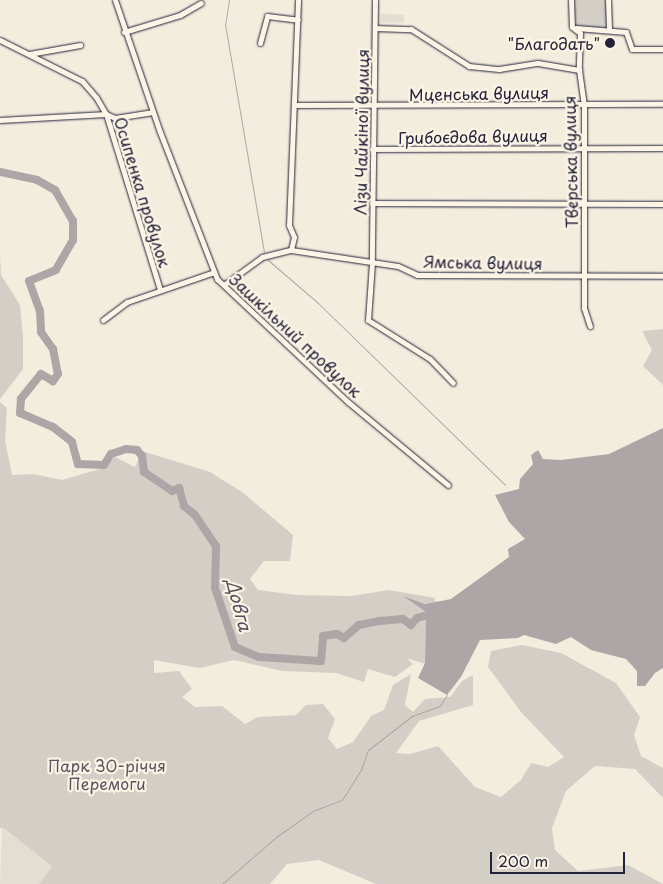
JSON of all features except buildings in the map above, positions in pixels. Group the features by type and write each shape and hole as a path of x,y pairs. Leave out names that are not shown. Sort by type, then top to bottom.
{"street":[{"name":"Зашкільний провулок","path":"114,0 152,112 214,272 348,402 448,485"},
{"path":"291,250 294,237 289,225 298,0"},
{"name":"Лізи Чайкіної вулиця","path":"376,0 372,149 372,264 368,320 430,358 453,383"},
{"name":"Тверська вулиця","path":"571,0 572,27 580,32 579,70 584,104 585,147 584,308 590,326"},
{"path":"608,0 609,30"},
{"path":"124,32 180,14 200,3"},
{"path":"260,43 267,16 298,20"},
{"path":"572,27 588,32 609,30 626,32 632,49 663,49"},
{"path":"375,28 410,28 470,66 498,69 549,63 579,70"},
{"path":"0,40 29,54 80,45"},
{"name":"Осипенка провулок","path":"29,54 82,81 106,114 160,289"},
{"name":"Мценська вулиця","path":"295,106 663,104"},
{"path":"0,120 106,114 115,118 152,112"},
{"name":"Грибоєдова вулиця","path":"372,149 663,148"},
{"path":"372,204 663,204"},
{"name":"Ямська вулиця","path":"225,284 262,257 291,250 372,264 398,266 417,275 663,276"},
{"path":"103,320 127,302 160,289 214,272"}],"shaded area":[{"path":"381,14 404,15 404,23 381,22"},
{"path":"663,428 663,668 655,673 645,686 637,686 637,671 626,659 591,650 571,637 556,644 524,635 518,638 480,640 461,677 447,695 418,678 425,663 426,612 403,596 425,604 451,599 509,557 508,549 525,539 509,522 495,495 519,489 520,479 533,464 531,455 538,450 543,459 561,460 609,454"},
{"path":"2,827 52,866 39,884 0,884"}],"green space":[{"path":"571,0 608,0 609,30 587,32 572,27"},
{"path":"0,253 1,275 20,305 23,369 0,399"},
{"path":"663,329 663,385 643,366 652,350 642,331"},
{"name":"Парк 30-річчя Перемоги","path":"0,402 7,408 5,440 12,475 33,474 62,480 103,468 115,457 135,467 142,451 210,472 242,492 293,535 290,561 264,561 250,579 258,590 297,595 351,596 389,590 435,598 435,602 425,604 405,597 426,612 425,664 407,658 413,664 395,677 368,669 364,682 336,673 282,671 234,660 200,668 154,660 154,673 179,671 192,689 182,697 195,707 222,706 245,724 258,717 296,715 306,705 323,704 335,719 328,738 337,749 353,742 371,716 384,710 393,685 411,674 405,705 413,712 425,699 450,697 462,681 473,675 473,705 419,721 396,753 410,754 438,746 475,787 501,797 521,780 531,763 548,767 564,757 521,712 488,667 491,651 522,645 561,653 616,683 640,717 634,735 641,756 663,768 663,798 635,769 595,766 566,791 552,828 555,850 578,871 628,865 663,884 376,884 319,860 287,864 270,884 39,884 52,866 2,827 0,829"}],"waterway":[{"path":"229,0 225,24 264,252"},
{"name":"Довга","path":"0,172 37,180 55,190 73,221 73,240 56,270 29,281 40,311 41,332 53,349 58,374 53,381 41,374 21,399 20,413 53,427 72,442 78,464 104,465 111,454 126,449 137,450 142,456 144,472 172,491 179,488 184,506 195,515 216,546 215,588 235,647 259,657 321,661 323,636 337,634 344,638 359,625 379,621 403,619 411,625 417,618 435,613"},
{"path":"268,260 317,302 505,485"},
{"path":"222,884 276,837 313,811 342,800 361,770 368,750 412,716 440,706 447,695"}],"place":[{"name":"\"Благодать\"","path":"610,43"}]}
